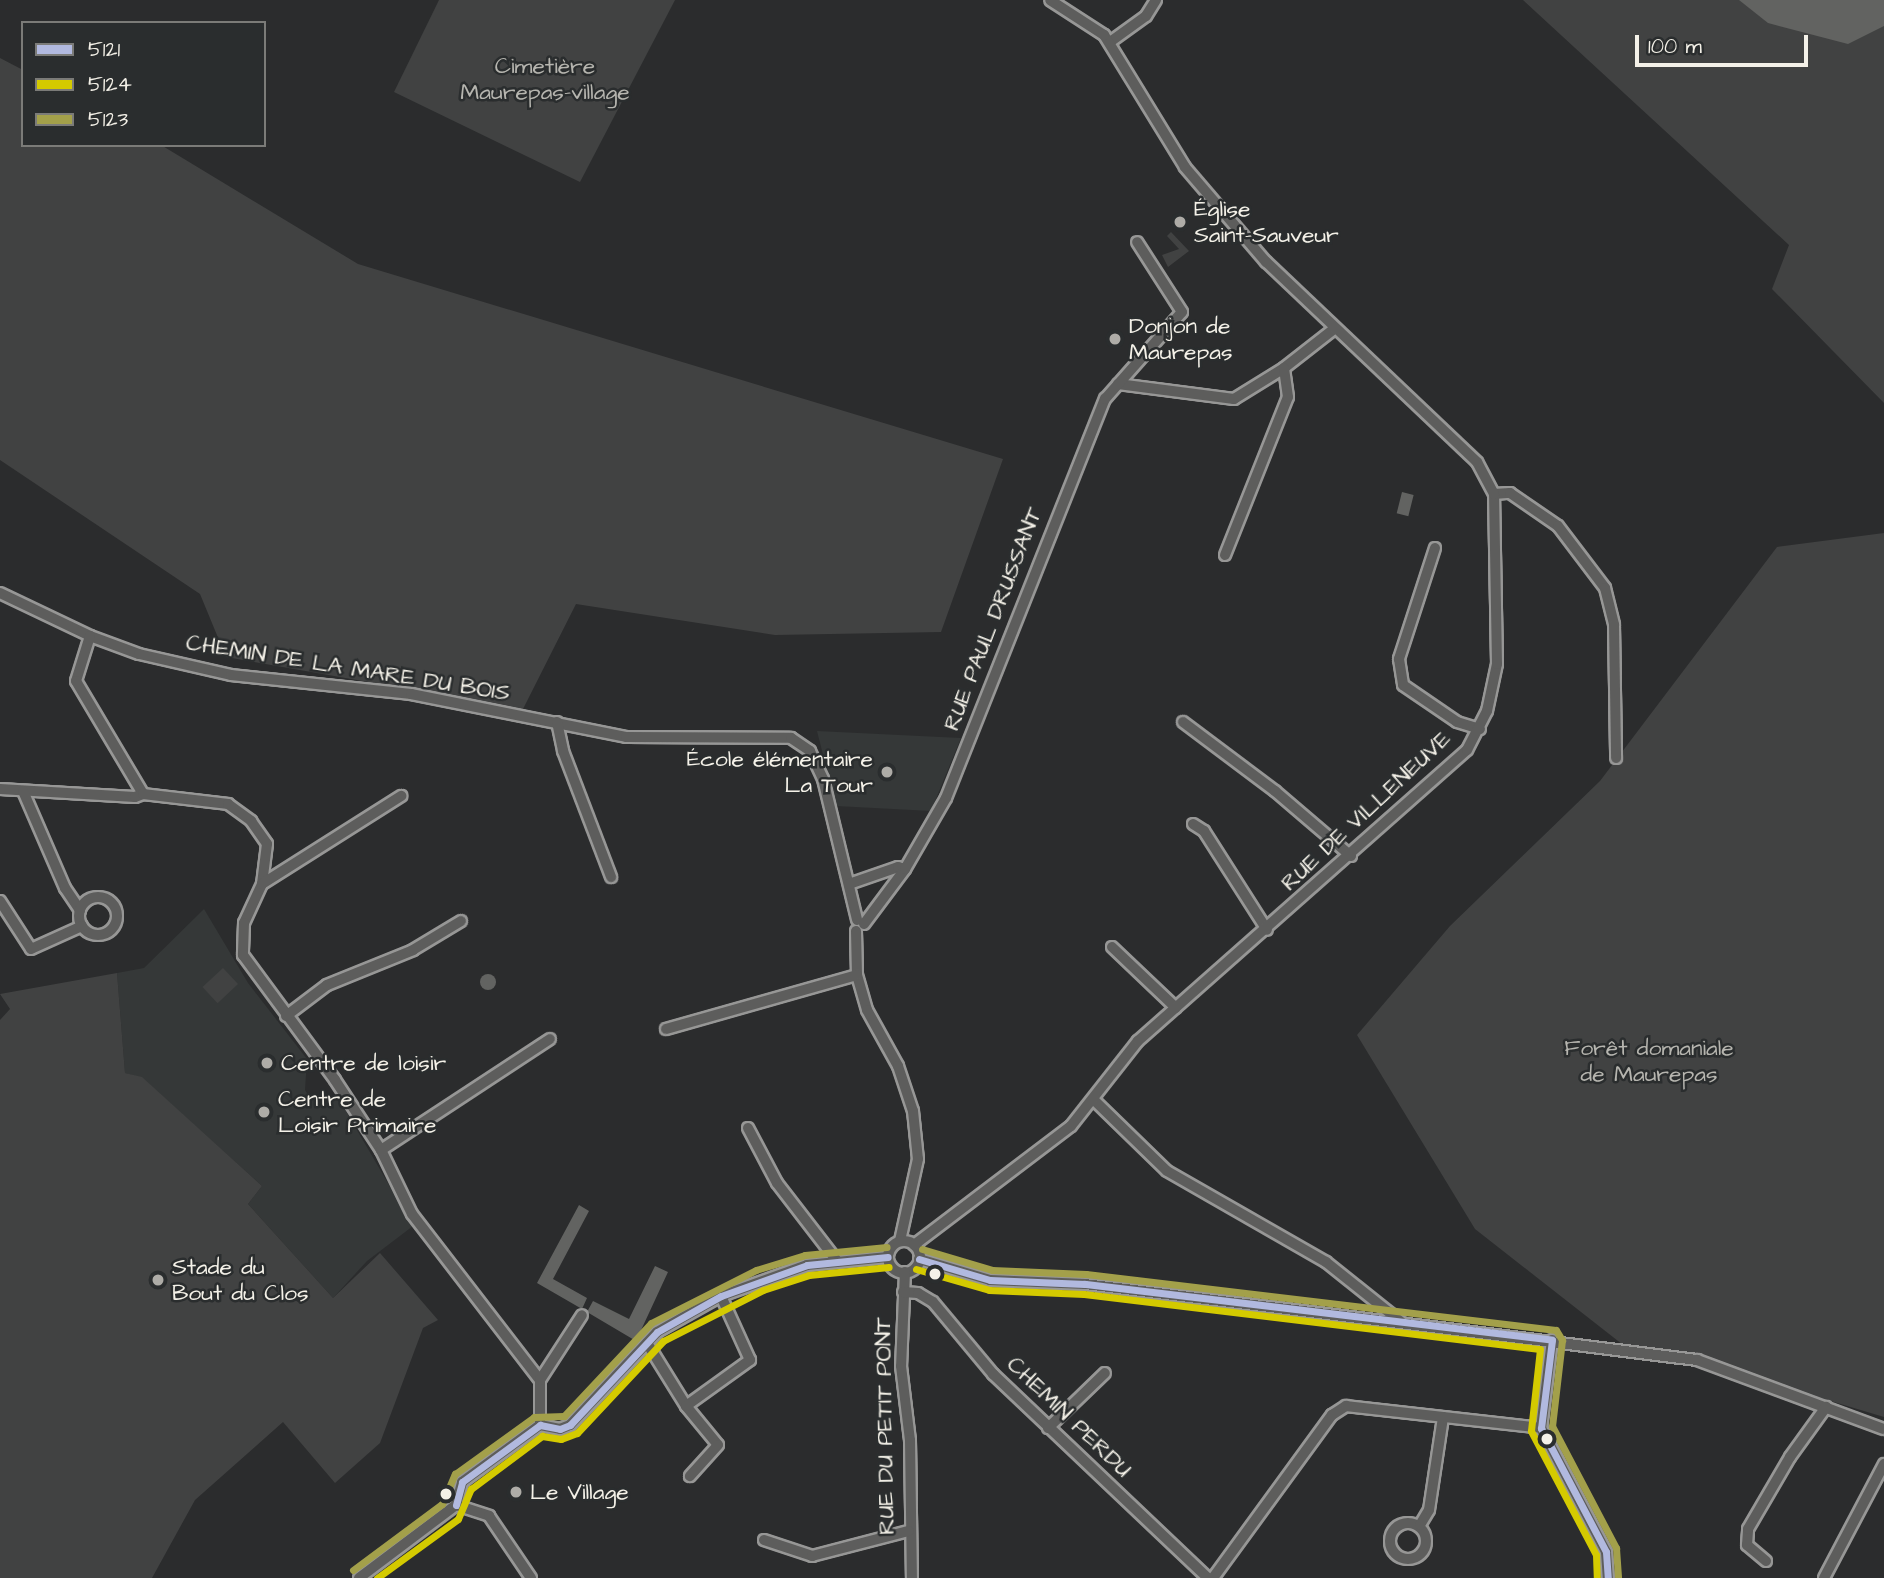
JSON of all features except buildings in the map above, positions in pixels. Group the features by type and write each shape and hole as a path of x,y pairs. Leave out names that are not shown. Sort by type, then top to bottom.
{"street":[{"name":"RUE DE VILLENEUVE","path":"914,1245 1071,1125 1095,1101 1138,1041 1351,856 1466,750 1480,729 1497,664 1494,494 1477,462 1266,262 1192,176 1110,42 1087,20 1050,0"},
{"path":"1110,42 1146,16 1156,0"},
{"name":"RUE PAUL DRUSSANT","path":"859,925 905,869 946,798 1055,517 1105,399 1182,312 1137,242"},
{"path":"1118,384 1234,399 1284,368 1334,329"},
{"path":"1225,555 1288,397 1284,368"},
{"path":"1494,494 1510,493 1558,526 1605,588 1614,625 1616,758"},
{"path":"1435,548 1399,659 1403,685 1457,722 1480,729"},
{"name":"CHEMIN DE LA MARE DU BOIS","path":"0,593 90,636 139,654 231,675 411,694 626,737 791,738 810,751 823,779 859,925"},
{"path":"90,636 76,681 143,794"},
{"path":"557,722 563,751 611,877"},
{"path":"1183,722 1275,791 1351,856"},
{"path":"0,789 135,797 143,794 228,804 251,821 267,844 262,884 244,923 243,955 381,1150 412,1214 540,1380"},
{"path":"23,791 65,888 80,910 82,926 92,934 104,934 114,926 117,914 112,902 100,897 88,900 80,910"},
{"path":"262,884 401,796"},
{"path":"1193,824 1204,831 1267,930"},
{"path":"849,884 898,867 905,869"},
{"path":"0,901 31,949 82,926"},
{"path":"286,1016 327,985 413,950 461,921"},
{"path":"359,1578 456,1505 462,1482 540,1425 560,1429 570,1425 657,1332 721,1296 758,1280 837,1261 888,1256 900,1241 918,1158 913,1111 898,1066 867,1010 857,975 859,925"},
{"path":"1112,947 1176,1008"},
{"path":"666,1029 857,975"},
{"path":"381,1150 550,1039"},
{"path":"1095,1101 1167,1171 1326,1262 1400,1321"},
{"path":"748,1128 777,1183 837,1261"},
{"path":"888,1256 891,1266 905,1272 913,1270 919,1259 914,1245 900,1241"},
{"path":"919,1259 990,1280 1085,1284 1400,1321 1697,1360 1884,1429"},
{"name":"RUE DU PETIT PONT","path":"905,1272 901,1366 910,1440 909,1531 912,1578"},
{"name":"CHEMIN PERDU","path":"904,1292 918,1293 933,1302 993,1374 1208,1578"},
{"path":"686,1406 750,1360 721,1296"},
{"path":"540,1425 540,1380 582,1315"},
{"path":"1552,1340 1541,1427 1606,1552 1608,1578"},
{"path":"647,1343 686,1406 718,1445 691,1476"},
{"path":"1048,1428 1105,1373"},
{"path":"1213,1578 1332,1415 1346,1406 1541,1427"},
{"path":"1766,1561 1747,1545 1748,1529 1790,1457 1826,1407"},
{"path":"1420,1525 1429,1510 1443,1417"},
{"path":"1824,1578 1884,1464"},
{"path":"456,1505 488,1516 531,1578"},
{"path":"764,1540 812,1556 909,1531"}],"shaded area":[{"path":"1739,0 1884,0 1884,26 1848,44 1768,23"},
{"path":"1402,492 1414,495 1408,516 1397,513"},
{"name":"École élémentaire La Tour","path":"817,731 961,738 931,811 836,806"},
{"name":"Centre de Loisir Primaire","path":"204,909 248,983 307,1059 305,1090 310,1098 325,1093 340,1101 413,1226 367,1261 333,1298 248,1204 262,1186 142,1078 125,1073 117,973 144,968"},
{"path":"488,974 494,976 494,988 488,990 482,988 480,982 482,976"},
{"path":"579,1205 589,1211 553,1279 587,1298 582,1309 537,1283"},
{"path":"655,1266 668,1272 636,1341 587,1312 593,1301 629,1319"}],"green space":[{"name":"Cimetière Maurepas-village","path":"439,0 675,0 580,182 394,92"},
{"path":"1523,0 1884,0 1884,403 1772,289 1789,245"},
{"path":"0,58 21,69 21,147 164,147 358,264 1003,459 941,632 775,635 576,604 523,709 226,657 200,594 0,460"},
{"path":"1171,232 1189,251 1168,267 1162,255 1179,249 1167,236"},
{"name":"Forêt domaniale de Maurepas","path":"1884,533 1884,1417 1717,1367 1627,1348 1475,1229 1357,1035 1450,926 1600,781 1777,547"},
{"path":"223,968 238,984 218,1003 203,987"},
{"name":"Stade du Bout du Clos","path":"117,973 125,1073 142,1077 262,1186 248,1204 333,1298 380,1253 438,1320 423,1328 380,1443 335,1483 283,1422 195,1500 152,1578 0,1578 0,1020 10,1009 0,994"}],"transit line":[{"name":"5123","path":"353,1570 442,1504 455,1474 534,1417 564,1416 651,1323 756,1270 805,1255 887,1247"},
{"name":"5123","path":"922,1249 992,1270 1086,1274 1556,1330 1562,1340 1552,1426 1616,1548 1618,1577"},
{"name":"5121","path":"540,1425 560,1429 570,1425 657,1332 721,1296 807,1265 888,1257"},
{"name":"5121","path":"919,1259 990,1280 1085,1284 1552,1340"},
{"name":"5124","path":"377,1578 458,1519 471,1489 542,1436 561,1439 577,1433 663,1341 763,1290 809,1275 889,1267"},
{"name":"5124","path":"916,1269 989,1290 1084,1294 1540,1349 1531,1431 1596,1555 1597,1578"},
{"name":"5121","path":"1552,1340 1541,1428 1606,1552 1608,1578"},
{"name":"5121","path":"456,1505 462,1482 540,1425"}],"place":[{"name":"Église Saint-Sauveur","path":"1180,222"},
{"name":"Donjon de Maurepas","path":"1115,339"},
{"name":"École élémentaire La Tour","path":"887,772"},
{"name":"Centre de loisir","path":"267,1063"},
{"name":"Centre de Loisir Primaire","path":"264,1112"},
{"name":"Stade du Bout du Clos","path":"158,1280"},
{"name":"Le Village","path":"516,1492"}]}
